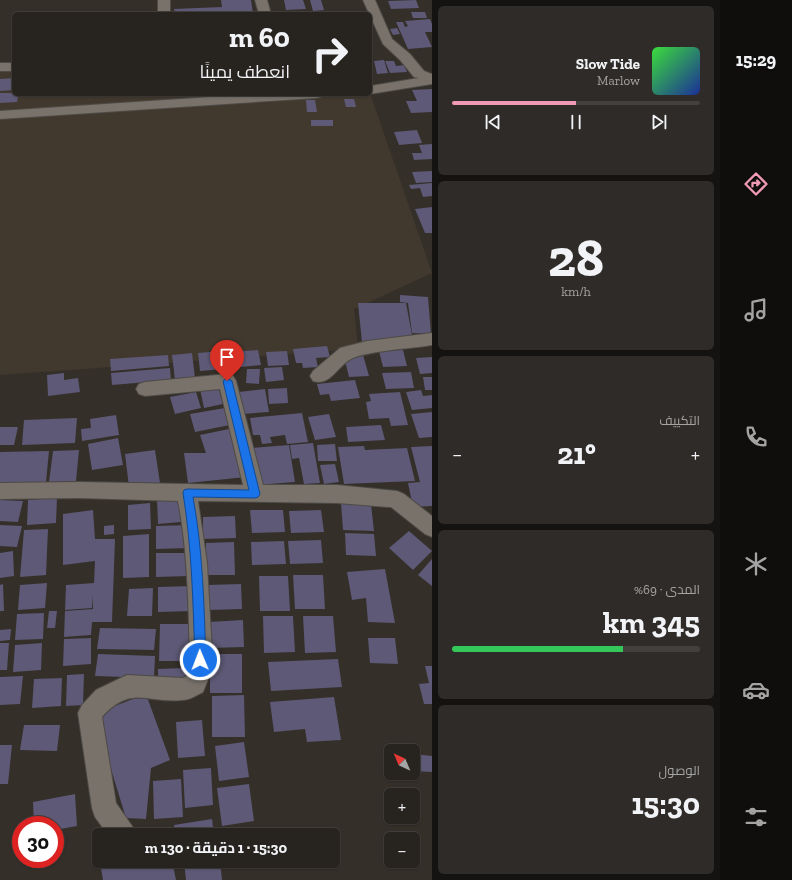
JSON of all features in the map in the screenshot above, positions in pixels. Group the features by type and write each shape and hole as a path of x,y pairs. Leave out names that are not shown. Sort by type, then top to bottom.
{"street":[{"path":"164,0 164,12"},
{"path":"261,0 264,12"},
{"path":"369,0 387,41 405,57 419,74 432,79"},
{"path":"0,67 12,67"},
{"path":"372,78 391,87"},
{"path":"372,90 432,79"},
{"path":"0,115 286,96"},
{"path":"319,376 346,353 367,348 432,339"},
{"path":"145,389 227,381 255,494"},
{"path":"0,491 79,490 187,493 337,494 388,498 397,500 432,528"},
{"path":"118,828 104,808 90,712 104,698 127,686 184,689 196,684 199,678 200,660 197,574 192,521 187,493"}],"shaded area":[{"path":"12,70 12,96 371,96 432,273 354,309 358,349 0,375 0,71"}],"building":[{"path":"221,0 251,0 253,12 175,12 174,9 222,7"},
{"path":"284,0 303,0 306,9 286,10"},
{"path":"310,0 321,0 324,10 313,11"},
{"path":"416,0 419,8 391,9 388,1"},
{"path":"357,11 357,12 331,12"},
{"path":"411,12 425,12 427,18 413,18"},
{"path":"430,19 432,24 432,32 425,32 432,47 408,49 396,22 403,22 405,27 408,26 405,21"},
{"path":"397,28 400,34 393,35 390,29"},
{"path":"384,60 388,73 377,74 374,61"},
{"path":"385,61 394,61 396,66 404,65 407,72 390,73"},
{"path":"12,78 12,90 0,91 0,79"},
{"path":"432,89 432,112 411,113 406,101 417,101 412,90"},
{"path":"0,93 12,93 12,96 41,96 18,97 17,102 0,103"},
{"path":"344,99 354,99 356,107 346,107"},
{"path":"306,100 315,100 317,112 307,112"},
{"path":"311,120 333,120 333,126 311,126"},
{"path":"417,130 422,143 399,145 394,132"},
{"path":"432,144 432,159 414,160 412,153 422,153 419,145"},
{"path":"432,171 432,182 416,183 412,172"},
{"path":"432,183 432,196 423,197 420,188 411,189 409,185"},
{"path":"432,207 432,233 425,233 415,209"},
{"path":"400,295 428,297 431,334 412,333 408,303 400,302"},
{"path":"358,303 406,303 412,335 383,342 362,342"},
{"path":"327,346 330,357 316,358 318,367 303,368 302,363 296,363 293,349"},
{"path":"258,350 261,365 230,368 227,352"},
{"path":"403,350 407,366 383,367 379,351"},
{"path":"221,351 224,369 200,371 198,353"},
{"path":"287,351 289,365 268,366 266,352"},
{"path":"192,353 195,378 175,380 172,355"},
{"path":"168,355 169,366 111,371 110,359"},
{"path":"363,355 369,376 349,377 344,357"},
{"path":"432,357 432,373 420,374 416,358"},
{"path":"282,367 284,380 266,382 264,368"},
{"path":"170,368 171,380 112,385 111,373"},
{"path":"247,369 260,369 259,384 246,383"},
{"path":"411,372 414,388 386,389 382,373"},
{"path":"64,373 64,380 78,378 80,392 48,396 47,375"},
{"path":"423,377 432,377 432,390 425,390"},
{"path":"355,380 360,398 331,401 329,394 320,395 317,384"},
{"path":"218,386 223,404 204,408 200,389"},
{"path":"287,388 288,403 269,404 268,389"},
{"path":"265,389 269,412 242,414 239,392"},
{"path":"421,390 423,396 432,395 432,408 412,410 406,392"},
{"path":"196,392 201,408 175,414 170,397"},
{"path":"400,392 408,425 391,426 389,418 369,419 366,402 371,401 369,394"},
{"path":"225,408 230,425 195,432 190,414"},
{"path":"432,412 432,437 419,438 411,414"},
{"path":"302,413 308,442 287,444 285,435 270,437 272,443 262,444 260,435 253,435 250,418"},
{"path":"329,414 336,437 315,440 308,417"},
{"path":"116,415 119,435 82,441 81,429 91,428 90,419"},
{"path":"77,418 75,443 22,445 24,420"},
{"path":"381,425 385,440 348,442 346,427"},
{"path":"0,427 18,427 14,445 0,445"},
{"path":"229,429 246,477 188,483 184,453 206,453 200,435"},
{"path":"118,438 123,465 92,470 88,444"},
{"path":"313,443 320,483 304,484 299,458 292,459 290,445"},
{"path":"335,444 337,461 318,461 317,445"},
{"path":"289,445 295,482 257,485 252,448"},
{"path":"364,446 365,450 407,448 415,481 344,484 338,447"},
{"path":"432,446 432,506 413,507 408,483 420,482 411,447"},
{"path":"79,450 76,481 49,482 53,451"},
{"path":"155,450 160,483 129,487 125,454"},
{"path":"49,451 46,482 0,483 0,452"},
{"path":"335,464 339,482 324,484 320,465"},
{"path":"179,497 181,522 158,524 157,498"},
{"path":"57,498 56,523 27,525 28,500"},
{"path":"0,500 23,501 18,522 0,521"},
{"path":"150,503 151,529 128,530 128,505"},
{"path":"341,503 371,504 374,531 343,530"},
{"path":"93,510 95,539 115,539 112,622 92,622 91,635 64,637 65,611 93,609 93,595 92,608 65,610 66,585 94,583 95,561 63,565 63,514"},
{"path":"250,510 283,510 285,532 252,533"},
{"path":"321,510 324,532 291,533 289,511"},
{"path":"235,516 236,538 203,539 203,517"},
{"path":"0,525 22,526 17,547 0,546"},
{"path":"114,525 114,534 104,535 104,526"},
{"path":"189,525 189,548 156,549 156,526"},
{"path":"48,529 46,575 20,577 24,530"},
{"path":"409,531 432,551 413,570 389,548"},
{"path":"345,533 374,534 376,556 346,555"},
{"path":"149,534 149,577 123,578 123,536"},
{"path":"321,540 323,563 290,564 288,541"},
{"path":"284,541 286,564 252,565 251,542"},
{"path":"234,542 235,575 206,575 206,543"},
{"path":"13,551 14,576 0,578 0,553"},
{"path":"156,553 189,553 190,576 156,577"},
{"path":"432,559 432,586 418,575"},
{"path":"385,569 395,623 368,622 366,598 352,600 347,572"},
{"path":"293,575 323,575 325,609 295,609"},
{"path":"259,576 288,576 290,611 260,611"},
{"path":"47,583 45,608 18,610 20,585"},
{"path":"3,584 4,611 0,611 0,585"},
{"path":"241,584 242,609 208,610 207,585"},
{"path":"193,586 193,611 158,612 158,587"},
{"path":"153,588 152,616 127,616 129,589"},
{"path":"49,611 57,611 55,628 47,628"},
{"path":"44,613 43,639 15,640 17,614"},
{"path":"263,616 293,616 295,652 264,653"},
{"path":"303,616 333,616 336,652 305,653"},
{"path":"243,620 244,647 209,648 208,622"},
{"path":"160,624 191,624 190,661 159,661"},
{"path":"100,628 156,629 154,650 97,649"},
{"path":"11,629 10,640 0,641 0,630"},
{"path":"91,638 91,664 63,666 64,639"},
{"path":"368,638 395,638 398,664 370,663"},
{"path":"0,643 9,643 7,670 0,670"},
{"path":"42,643 41,670 13,672 15,645"},
{"path":"98,654 155,656 154,678 95,676"},
{"path":"210,654 242,654 242,693 210,693"},
{"path":"338,659 342,687 271,691 268,662"},
{"path":"425,666 432,666 432,704 424,704 419,684 429,683"},
{"path":"185,668 185,680 158,681 158,669"},
{"path":"84,674 83,705 66,706 67,675"},
{"path":"23,676 20,704 0,705 0,677"},
{"path":"62,678 61,706 32,708 34,679"},
{"path":"146,694 170,760 151,768 146,819 126,818 94,714"},
{"path":"244,695 245,737 212,737 212,696"},
{"path":"334,697 341,740 307,742 305,729 274,732 270,702"},
{"path":"202,720 205,756 178,758 176,722"},
{"path":"24,725 60,725 57,751 20,750"},
{"path":"244,742 249,777 219,781 215,746"},
{"path":"0,745 12,745 8,784 0,784"},
{"path":"420,755 432,756 432,772 420,771"},
{"path":"211,768 213,805 185,808 183,770"},
{"path":"181,779 183,817 154,819 153,781"},
{"path":"249,784 254,821 222,826 217,788"},
{"path":"75,794 77,826 64,828 64,816 34,816 33,802"},
{"path":"212,819 213,828 174,828 174,825"},
{"path":"101,868 173,868 176,880 103,880"},
{"path":"185,868 221,868 222,880 186,880"}],"route":[{"path":"200,660 197,574 192,521 187,493 255,494 227,381"}]}
